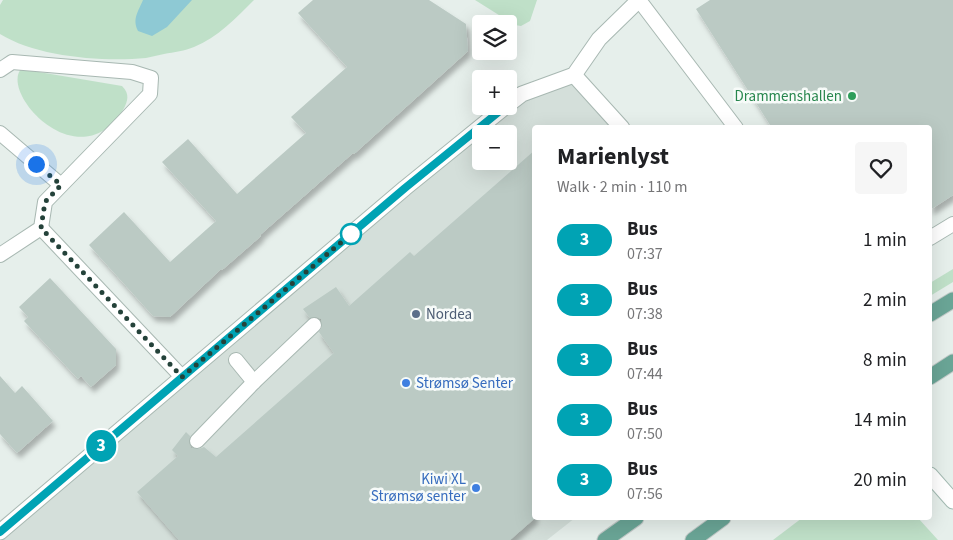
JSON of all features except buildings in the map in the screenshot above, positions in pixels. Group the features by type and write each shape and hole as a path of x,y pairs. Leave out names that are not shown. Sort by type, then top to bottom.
{"main road":[{"path":"932,313 953,300"},
{"path":"932,376 953,362"},
{"path":"605,540 633,520"},
{"path":"693,540 720,520"}],"street":[{"path":"517,98 522,94 574,75 600,39 639,0"},
{"path":"574,75 619,125"},
{"path":"0,532 405,188 495,115"},
{"path":"932,477 953,501"}],"lane":[{"path":"639,0 734,125"},
{"path":"0,70 12,62 132,72 151,78 150,94 45,202 41,228 0,256"},
{"path":"0,133 61,185"},
{"path":"932,237 953,224"},
{"path":"41,228 182,377"},
{"path":"197,441 254,382 314,325"},
{"path":"236,360 254,382"}],"shaded area":[{"path":"574,75 620,125 532,125 532,520 572,520 547,540 0,540 0,532 472,135 472,170 517,170 517,125 483,125 495,115 517,115 517,101"}],"green space":[{"path":"3,0 254,0 219,33 194,47 146,58 110,59 51,53 15,42 0,34 0,5"},
{"path":"475,0 537,0 530,21 521,26 517,25 517,15 499,15"},
{"path":"21,69 122,86 127,95 126,104 123,110 105,129 86,137 66,134 48,125 32,111 22,96 18,81"},
{"path":"953,269 953,282 932,295 932,282"},
{"path":"799,520 920,520 938,540 773,540"}],"water":[{"path":"143,0 192,0 167,27 152,36 138,31 136,27 136,15"}],"bus line":[{"name":"3","path":"0,532 405,188 495,115"}],"place":[{"name":"Drammenshallen","path":"852,96"},
{"name":"Nordea","path":"416,314"},
{"name":"Strømsø Senter","path":"406,383"},
{"name":"Kiwi XL Strømsø senter","path":"476,488"}],"route":[{"path":"36,164 61,185 45,202 41,228 182,377 351,234"}]}
